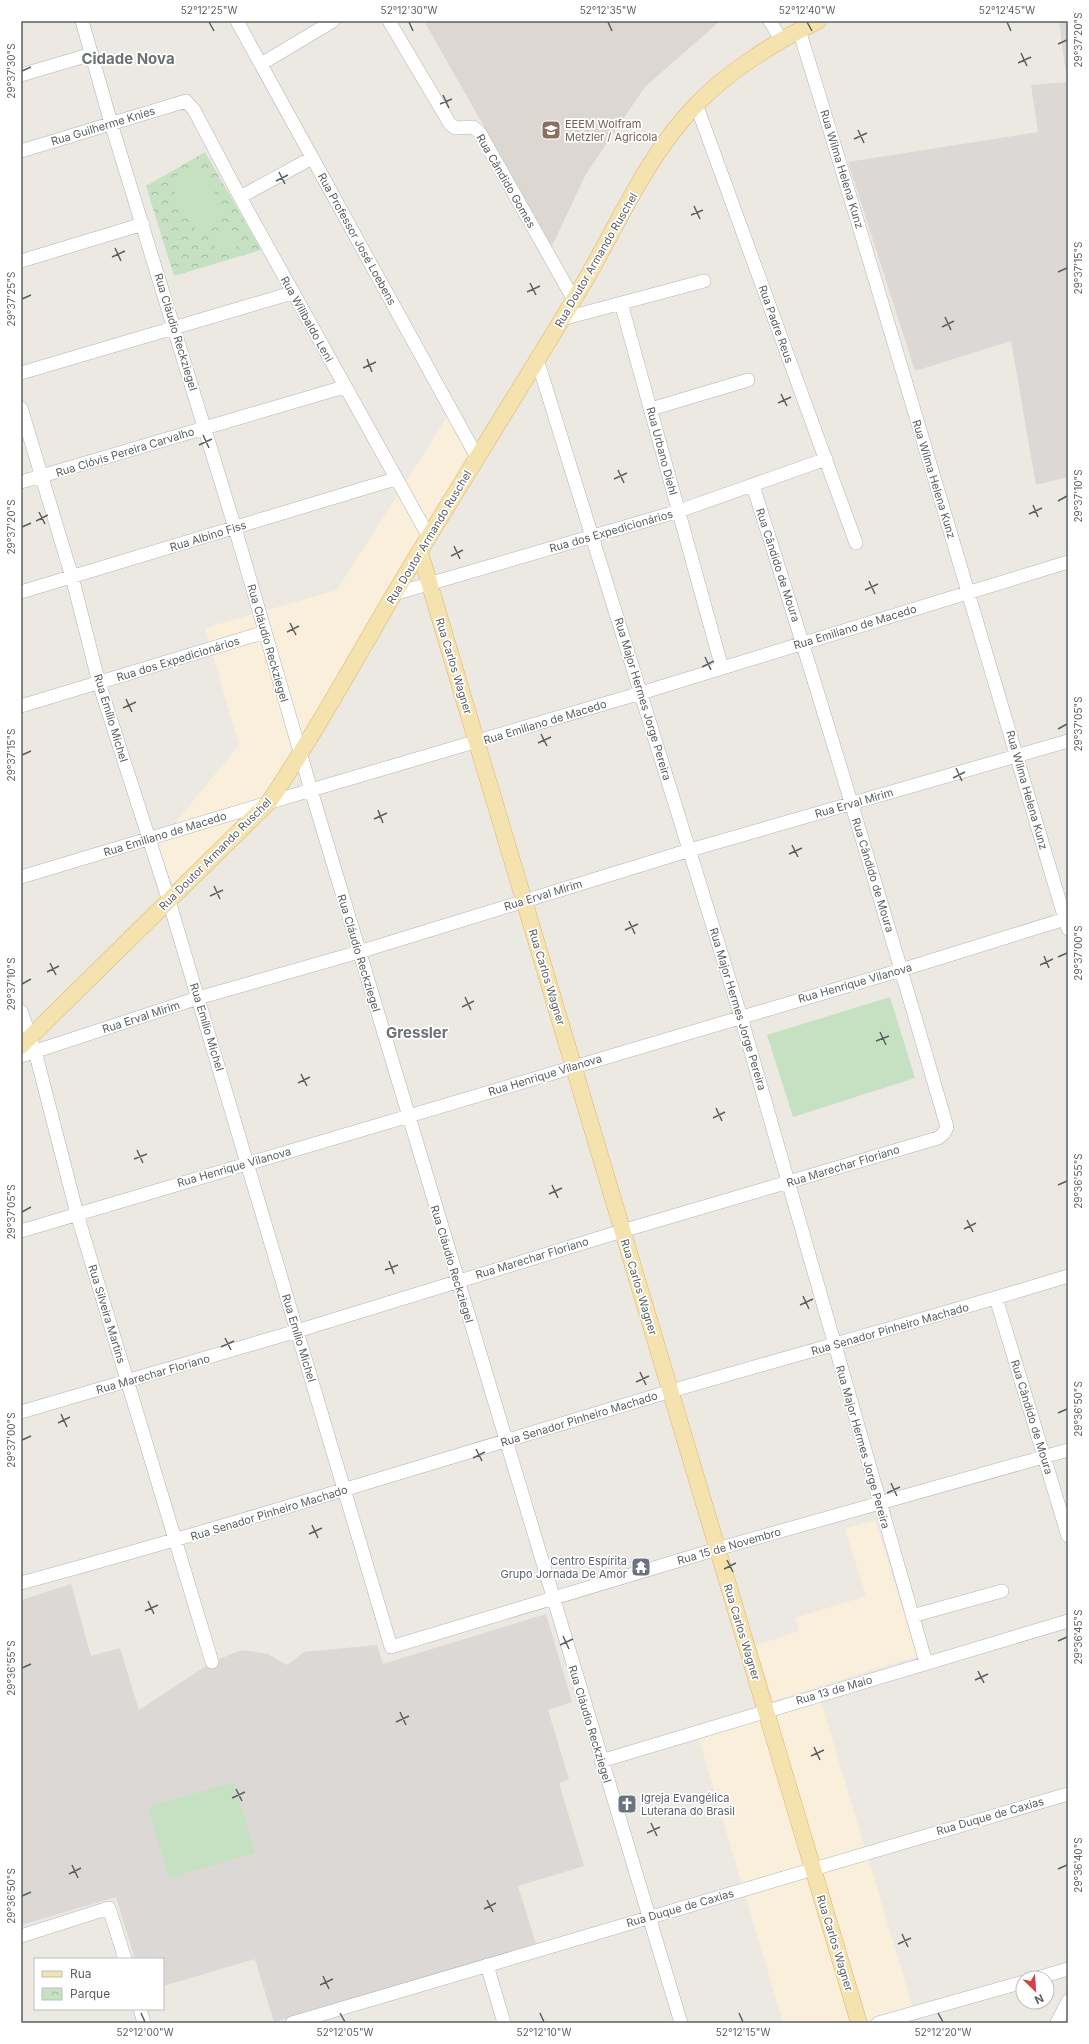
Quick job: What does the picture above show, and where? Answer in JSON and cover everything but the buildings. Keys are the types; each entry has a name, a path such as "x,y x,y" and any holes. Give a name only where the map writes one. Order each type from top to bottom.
{"main road":[{"name":"Rua Doutor Armando Ruschel","path":"29,1045 59,1011 269,802 300,756 394,594 574,300 649,166 680,123 696,104 744,64 781,40 818,21"},
{"name":"Rua Carlos Wagner","path":"420,552 859,2023"}],"street":[{"name":"Rua Cláudio Reckziegel","path":"83,21 111,123 235,528 310,790 681,2023"},
{"name":"Rua Professor José Loebens","path":"237,21 477,457"},
{"path":"261,64 333,21"},
{"name":"Rua Cândido Gomes","path":"389,21 450,124 456,128 473,127 480,133 574,300"},
{"path":"770,21 781,40"},
{"name":"Rua Wilma Helena Kunz","path":"799,30 872,264 916,421 970,592 1016,756 1067,922"},
{"path":"21,75 92,54"},
{"name":"Rua Guilherme Knies","path":"21,151 186,101"},
{"name":"Rua Wilibaldo Leni","path":"186,101 194,110 292,293 395,480 429,537"},
{"name":"Rua Padre Reus","path":"696,104 856,544"},
{"path":"240,198 312,158"},
{"path":"21,261 143,224"},
{"path":"562,319 704,281"},
{"path":"21,373 292,293"},
{"name":"Rua Urbano Diehl","path":"621,303 722,668"},
{"name":"Rua Major Hermes Jorge Pereira","path":"537,359 741,1017 879,1504 926,1663"},
{"path":"651,409 748,380"},
{"name":"Rua Clóvis Pereira Carvalho","path":"21,482 344,386"},
{"name":"Rua Emílio Michel","path":"21,408 72,577 99,683 169,901 392,1647"},
{"name":"Rua dos Expedicionários","path":"394,594 430,585 679,511 826,459"},
{"name":"Rua Albino Fiss","path":"21,592 395,480"},
{"name":"Rua Cândido de Moura","path":"753,486 803,643 947,1127"},
{"name":"Rua Emiliano de Macedo","path":"21,877 269,802 641,693 1068,562"},
{"name":"Rua dos Expedicionários","path":"21,706 265,632"},
{"name":"Rua Erval Mirim","path":"21,1056 29,1045 359,952 690,850 1068,741"},
{"name":"Rua Henrique Vilanova","path":"21,1231 573,1066 1067,922"},
{"name":"Rua Silveira Martins","path":"21,1011 29,1045 77,1214 212,1662"},
{"name":"Rua Marechar Floriano","path":"21,1412 127,1382 622,1231 938,1138 944,1133 947,1127"},
{"name":"Rua Senador Pinheiro Machado","path":"21,1583 175,1541 670,1392 1068,1276"},
{"name":"Rua Cândido de Moura","path":"996,1298 1068,1536"},
{"name":"Rua 15 de Novembro","path":"392,1647 553,1600 717,1549 1068,1450"},
{"path":"912,1616 1002,1591"},
{"name":"Rua 13 de Maio","path":"601,1761 765,1710 1068,1620"},
{"name":"Rua Duque de Caxias","path":"292,2023 323,2019 487,1965 812,1868 1068,1794"},
{"path":"21,1936 109,1908 125,1958"},
{"path":"487,1965 504,2023"},
{"path":"1055,1973 1068,1969"},
{"path":"878,2023 1015,1984"},
{"path":"1058,2023 1068,2001"},
{"path":"140,2010 144,2023"}],"shaded area":[{"name":"EEEM Wolfram Metzler / Agricola","path":"424,21 720,21 645,87 586,174 552,246"},
{"path":"1059,21 1068,21 1068,477 1036,485 1011,341 915,371 848,162 1038,132 1031,85 1067,82"},
{"path":"449,414 472,456 268,792 173,887 158,844 239,745 205,628 337,590"},
{"path":"875,1520 917,1656 773,1701 756,1645 799,1631 795,1618 866,1596 845,1529"},
{"path":"71,1584 91,1656 120,1648 139,1710 212,1662 242,1650 268,1654 287,1665 304,1652 377,1645 383,1664 546,1614 572,1702 548,1710 569,1779 559,1783 584,1866 518,1886 536,1944 274,2022 255,1959 164,1986 164,1958 135,1958 116,1897 21,1925 21,1600"},
{"path":"821,1702 913,2008 861,2023 783,2023 699,1739"}],"green space":[{"path":"205,152 261,250 174,276 146,186"},
{"path":"198,163 228,216 198,233 168,181"},
{"path":"232,230 240,245 220,256 212,241"},
{"path":"890,997 915,1078 793,1117 767,1035"},
{"path":"234,1782 255,1853 169,1878 148,1807"}],"place":[{"name":"EEEM Wolfram Metzler / Agricola","path":"551,130"},
{"name":"Centro Espírita Grupo Jornada De Amor","path":"641,1567"},
{"name":"Igreja Evangélica Luterana do Brasil","path":"627,1804"}],"district":[{"name":"Cidade Nova","path":"128,59"},
{"name":"Gressler","path":"417,1033"}]}
